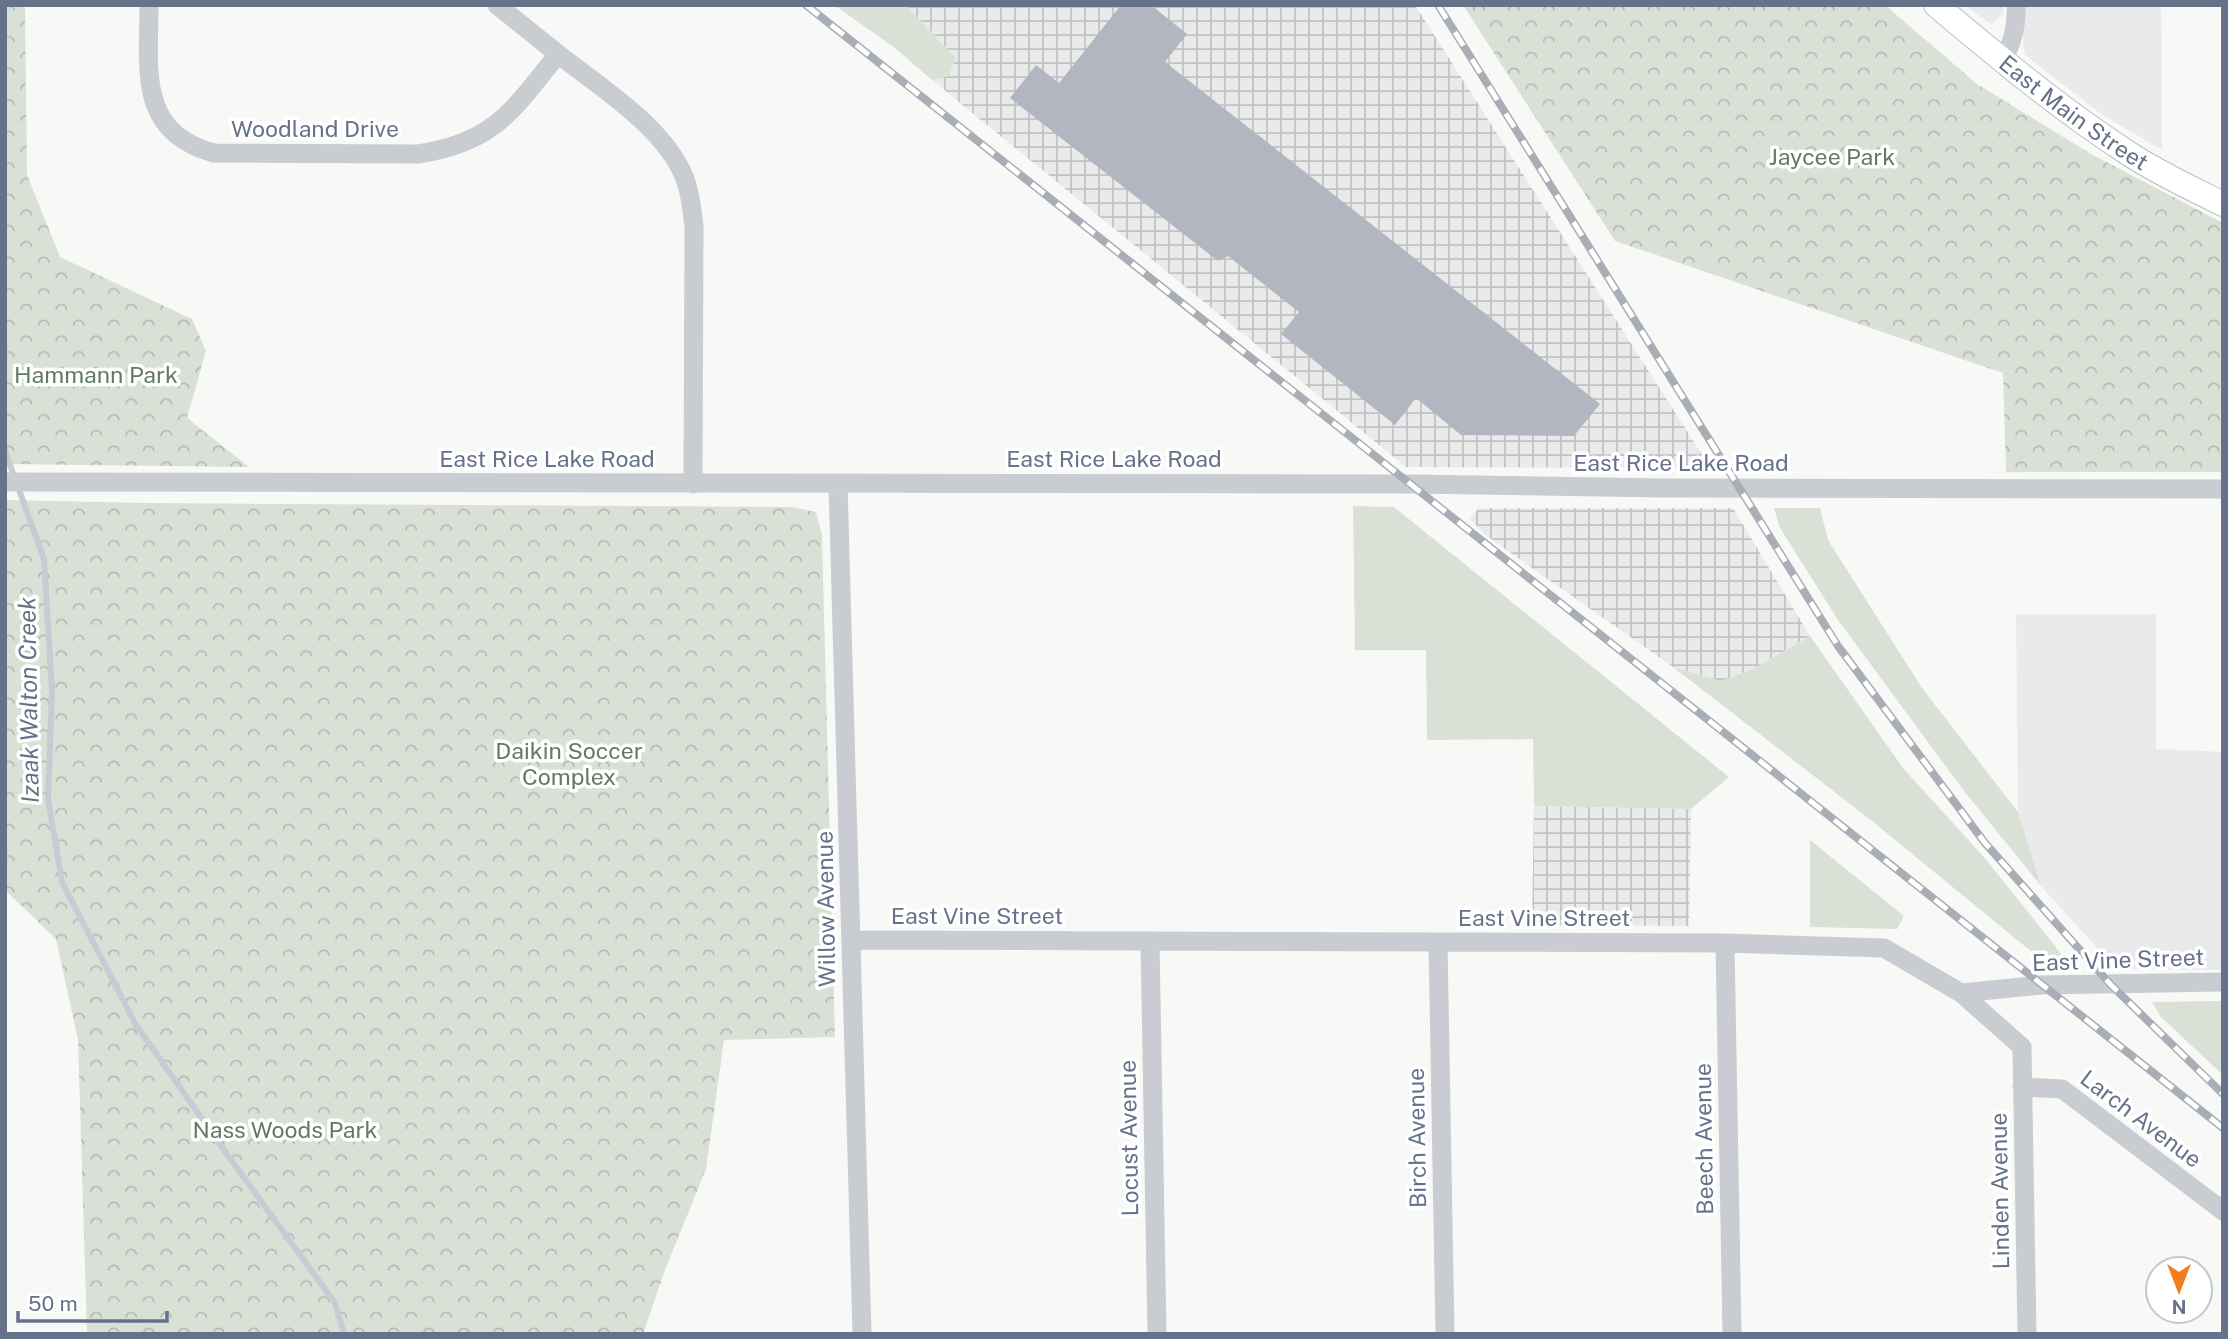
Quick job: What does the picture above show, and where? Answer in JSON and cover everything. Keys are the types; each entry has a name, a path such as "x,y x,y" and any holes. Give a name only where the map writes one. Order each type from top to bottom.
{"main road":[{"name":"East Main Street","path":"1936,5 2044,94 2130,155 2223,204"}],"street":[{"name":"Woodland Drive","path":"149,5 149,79 156,109 165,125 180,139 196,148 214,153 418,154 446,150 468,143 489,131 510,113 558,54"},
{"path":"496,5 659,137 684,177 691,199 694,227 693,484"},
{"path":"2003,60 2012,44 2017,21 2016,5"},
{"name":"East Rice Lake Road","path":"5,482 1412,484 1663,488 2223,489"},
{"name":"Willow Avenue","path":"838,484 862,1334"},
{"name":"East Vine Street","path":"852,940 1725,943 1884,948 1961,993 2041,985 2223,982"},
{"name":"Locust Avenue","path":"1150,942 1157,1334"},
{"name":"Birch Avenue","path":"1438,942 1445,1334"},
{"name":"Beech Avenue","path":"1725,943 1732,1334"},
{"name":"Linden Avenue","path":"1961,993 2022,1047 2027,1334"},
{"name":"Larch Avenue","path":"2022,1087 2062,1089 2223,1211"}],"shaded area":[{"path":"905,5 1415,5 1706,461 1697,468 1406,467 932,80 949,76 956,58"},
{"path":"1964,5 2004,5 2004,8 2003,14 1991,24"},
{"path":"2024,5 2161,5 2162,150 2101,114 2025,55"},
{"path":"1479,508 1733,508 1810,636 1751,670 1721,681 1673,667 1484,534 1470,518"},
{"path":"2016,614 2156,614 2156,749 2223,752 2223,970 2116,969 2041,886 2018,812"},
{"path":"1534,806 1691,809 1689,926 1532,925"}],"green space":[{"name":"Hammann Park","path":"5,5 25,5 27,175 60,257 192,319 206,351 187,418 249,467 5,464"},
{"path":"834,5 905,5 956,58 949,76 932,80 895,48"},
{"name":"Jaycee Park","path":"1463,5 1885,5 1977,84 2091,154 2223,223 2223,472 2006,472 2003,373 1615,241"},
{"path":"5,500 792,507 816,512 822,535 835,1037 724,1040 706,1169 665,1270 643,1334 87,1334 78,1040 56,939 5,890"},
{"path":"1353,506 1394,507 1729,777 1691,809 1534,806 1533,739 1427,740 1426,650 1355,650"},
{"path":"1774,508 1820,508 1828,540 1922,688 2018,812 2041,886 1964,791 1838,620 1780,528"},
{"path":"1810,636 1903,768 1983,856 2062,955 2058,962 2044,962 1872,821 1673,667 1721,681 1751,670"},
{"path":"1810,840 1904,916 1897,929 1810,927"},
{"path":"2221,1001 2223,1075 2161,1017 2152,1002"}],"building":[{"path":"1121,5 1151,5 1187,34 1165,62 1600,404 1574,436 1461,435 1416,398 1395,425 1281,334 1299,312 1228,256 1218,261 1010,98 1036,65 1059,83"}],"waterway":[{"name":"Izaak Walton Creek","path":"5,451 44,559 52,690 48,799 62,882 136,1025 335,1303 344,1334"}],"railway":[{"path":"806,5 2223,1128"},
{"path":"1438,5 1838,646 1985,843 2111,985 2223,1094"}],"park label":[{"name":"Daikin Soccer Complex","path":"569,764"},
{"name":"Nass Woods Park","path":"285,1130"}]}
